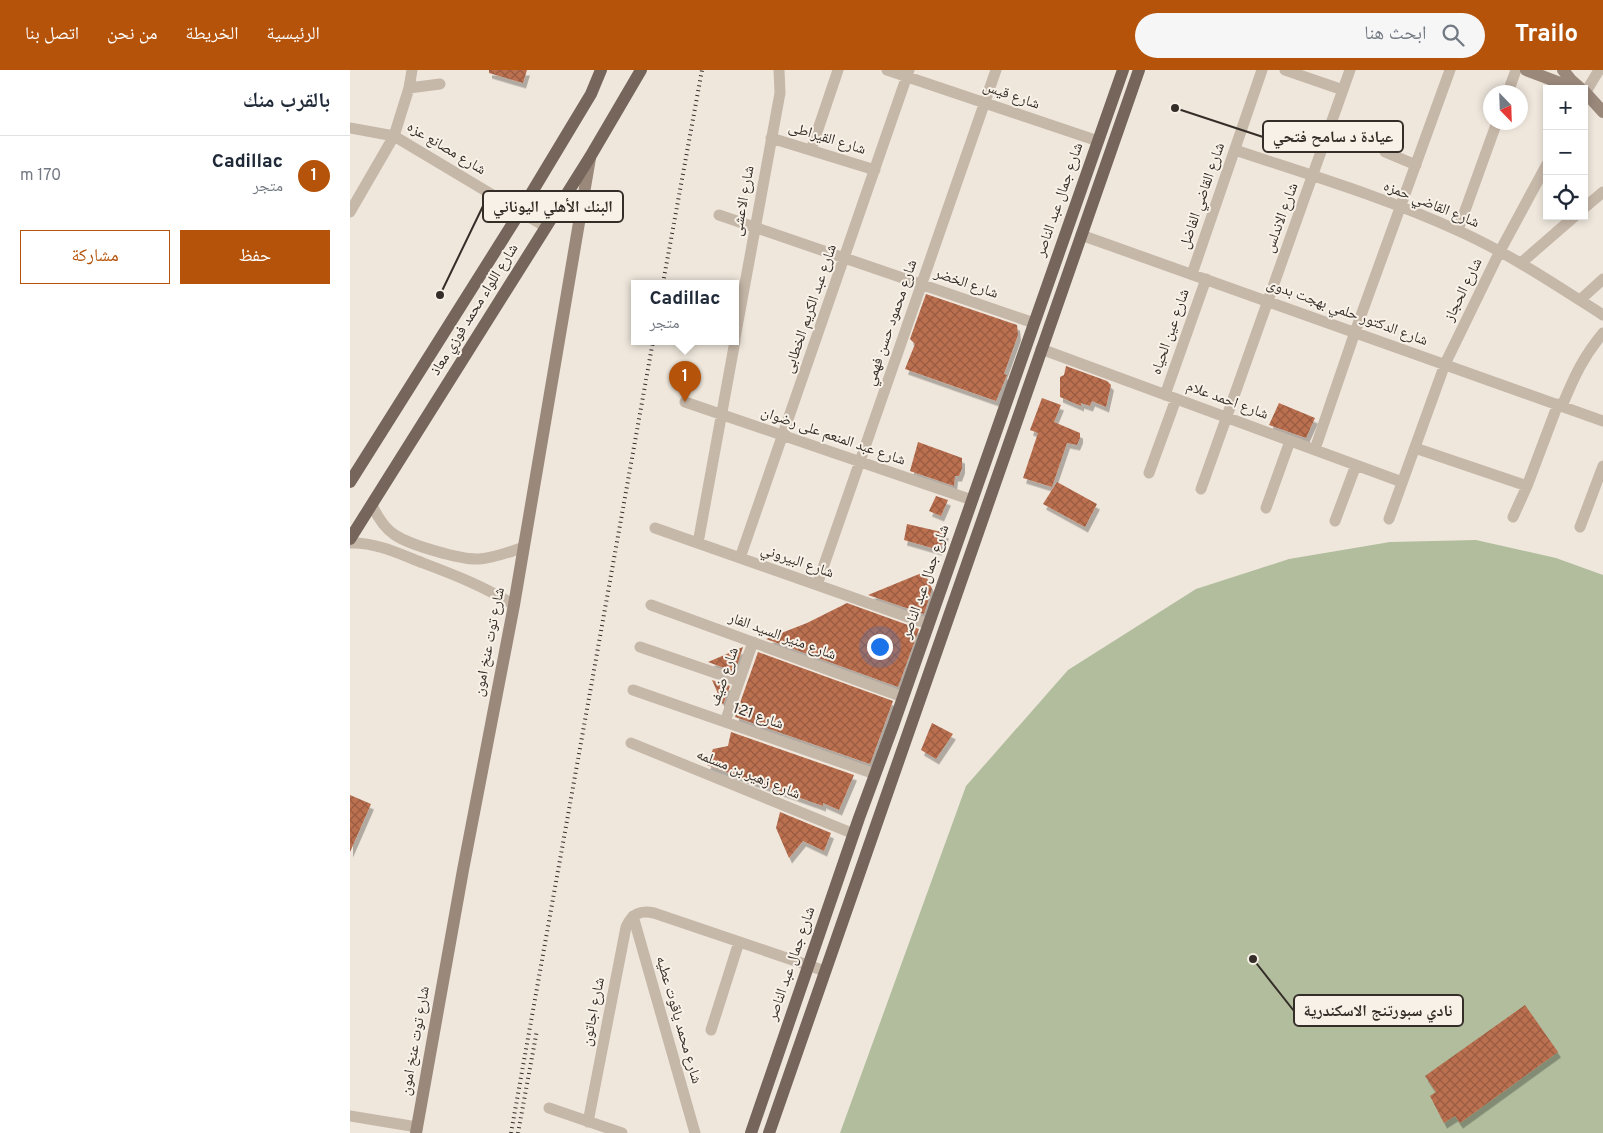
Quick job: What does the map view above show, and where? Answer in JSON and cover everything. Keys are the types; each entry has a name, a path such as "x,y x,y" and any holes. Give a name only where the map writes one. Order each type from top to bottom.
{"main road":[{"name":"شارع اللواء محمد فوزي معاذ","path":"350,482 520,212 591,94 601,70"},
{"name":"شارع اللواء محمد فوزي معاذ","path":"350,539 590,157 641,70"},
{"name":"شارع جمال عبد الناصر","path":"751,1133 874,774 893,726 1123,70"},
{"name":"شارع جمال عبد الناصر","path":"769,1133 1139,70"},
{"path":"893,726 908,732"}],"street":[{"path":"350,212 394,136 409,88 412,70"},
{"name":"شارع الاعشى","path":"739,317 780,93 779,70"},
{"path":"811,150 838,70"},
{"name":"شارع قيس","path":"887,70 908,73 985,103 1098,141"},
{"name":"شارع محمود حسن فهمي","path":"817,585 996,70"},
{"name":"شارع القاضي الفاضل","path":"1192,274 1262,70"},
{"path":"1285,70 1343,90"},
{"name":"شارع الاندلس","path":"1201,489 1350,70"},
{"path":"1314,450 1450,70"},
{"path":"1511,85 1516,70"},
{"path":"1526,70 1567,85"},
{"path":"1563,70 1576,85"},
{"path":"1588,85 1600,70"},
{"name":"شارع عبد الكريم الخطابى","path":"740,558 908,73"},
{"path":"409,88 440,84"},
{"path":"1588,96 1603,112"},
{"name":"شارع مصانع عزه","path":"350,128 394,136 546,227"},
{"path":"1458,230 1494,130"},
{"name":"شارع القيراطى","path":"771,138 875,170"},
{"name":"شارع القاضي حمزه","path":"1235,150 1401,207 1458,230 1521,263 1603,314"},
{"path":"1385,152 1416,165"},
{"name":"شارع توت عنخ امون","path":"417,1130 463,870 514,605 590,157"},
{"name":"شارع الحجاز","path":"1389,519 1445,364 1500,251 1543,171"},
{"path":"1588,205 1603,192"},
{"name":"شارع الخضر","path":"719,214 1034,323"},
{"path":"1521,263 1570,220"},
{"name":"شارع الدكتور حلمي بهجت بدوى","path":"1081,235 1603,421"},
{"name":"شارع عين الحياه","path":"1149,473 1206,279"},
{"path":"1580,300 1603,279"},
{"path":"1513,517 1560,405 1587,352 1603,333"},
{"name":"شارع الاعشى","path":"698,543 734,345"},
{"name":"شارع احمد علام","path":"1041,349 1402,482"},
{"name":"شارع عبد المنعم على رضوان","path":"685,402 972,500"},
{"path":"1266,508 1290,441"},
{"path":"1414,448 1527,486"},
{"path":"1335,521 1356,465"},
{"path":"1580,526 1598,495 1603,466"},
{"path":"372,505 385,526 405,541 465,559 496,556 524,546"},
{"name":"شارع البيروني","path":"655,528 928,624"},
{"path":"350,543 370,544 398,553 478,585 514,605"},
{"name":"شارع منير السيد الفار","path":"651,605 903,697"},
{"name":"شارع ضيف","path":"725,722 753,642"},
{"path":"640,647 739,681"},
{"name":"شارع 121","path":"633,690 874,774"},
{"name":"شارع زهير بن مسلمه","path":"631,743 854,834"},
{"path":"636,914 654,913 825,971"},
{"name":"شارع اجاتون","path":"588,1122 626,927 636,914"},
{"name":"شارع محمد ياقوت عطيه","path":"636,914 695,1133"},
{"path":"712,1030 739,942"},
{"path":"549,1108 622,1133"},
{"path":"350,1116 417,1130"}],"green space":[{"path":"1476,540 1556,558 1603,575 1603,1133 840,1133 966,786 1068,670 1196,589 1289,559 1390,542"}],"building":[{"path":"489,70 527,70 523,83 489,73"},
{"path":"926,294 1017,325 1018,335 1004,374 1007,375 996,401 905,369 915,344 910,339"},
{"path":"1066,366 1107,381 1111,385 1106,407 1092,401 1090,406 1081,403 1081,406 1060,397 1060,377 1064,375"},
{"path":"1042,398 1061,405 1054,422 1080,433 1077,445 1067,443 1052,487 1023,478 1038,433 1030,430"},
{"path":"1279,403 1315,418 1306,438 1269,425"},
{"path":"918,442 962,458 962,468 959,476 955,476 954,486 910,471"},
{"path":"1057,482 1097,504 1085,527 1043,504"},
{"path":"936,496 948,500 941,516 929,511"},
{"path":"907,524 946,533 939,550 904,540"},
{"path":"924,572 932,589 924,614 868,595"},
{"path":"847,603 919,629 898,687 766,639 807,623"},
{"path":"743,647 735,672 708,662"},
{"path":"758,652 893,701 870,764 735,717"},
{"path":"712,680 730,686 723,705"},
{"path":"932,723 953,734 936,759 921,750"},
{"path":"731,732 854,775 839,810 707,765 713,749 728,746"},
{"path":"350,795 371,804 350,852"},
{"path":"780,812 831,833 824,851 803,841 789,858 776,828"},
{"path":"1525,1005 1558,1052 1460,1123 1455,1116 1444,1123 1430,1096 1436,1092 1425,1076"}],"railway":[{"path":"664,280 702,70"},
{"path":"511,1133 652,345"},
{"path":"518,1133 537,1030"}],"place":[{"name":"عيادة د سامح فتحي","path":"1175,108"},
{"name":"البنك الأهلي اليوناني","path":"440,295"},
{"name":"Cadillac","path":"685,402"},
{"name":"نادي سبورتنج الاسكندرية","path":"1253,959"}]}
